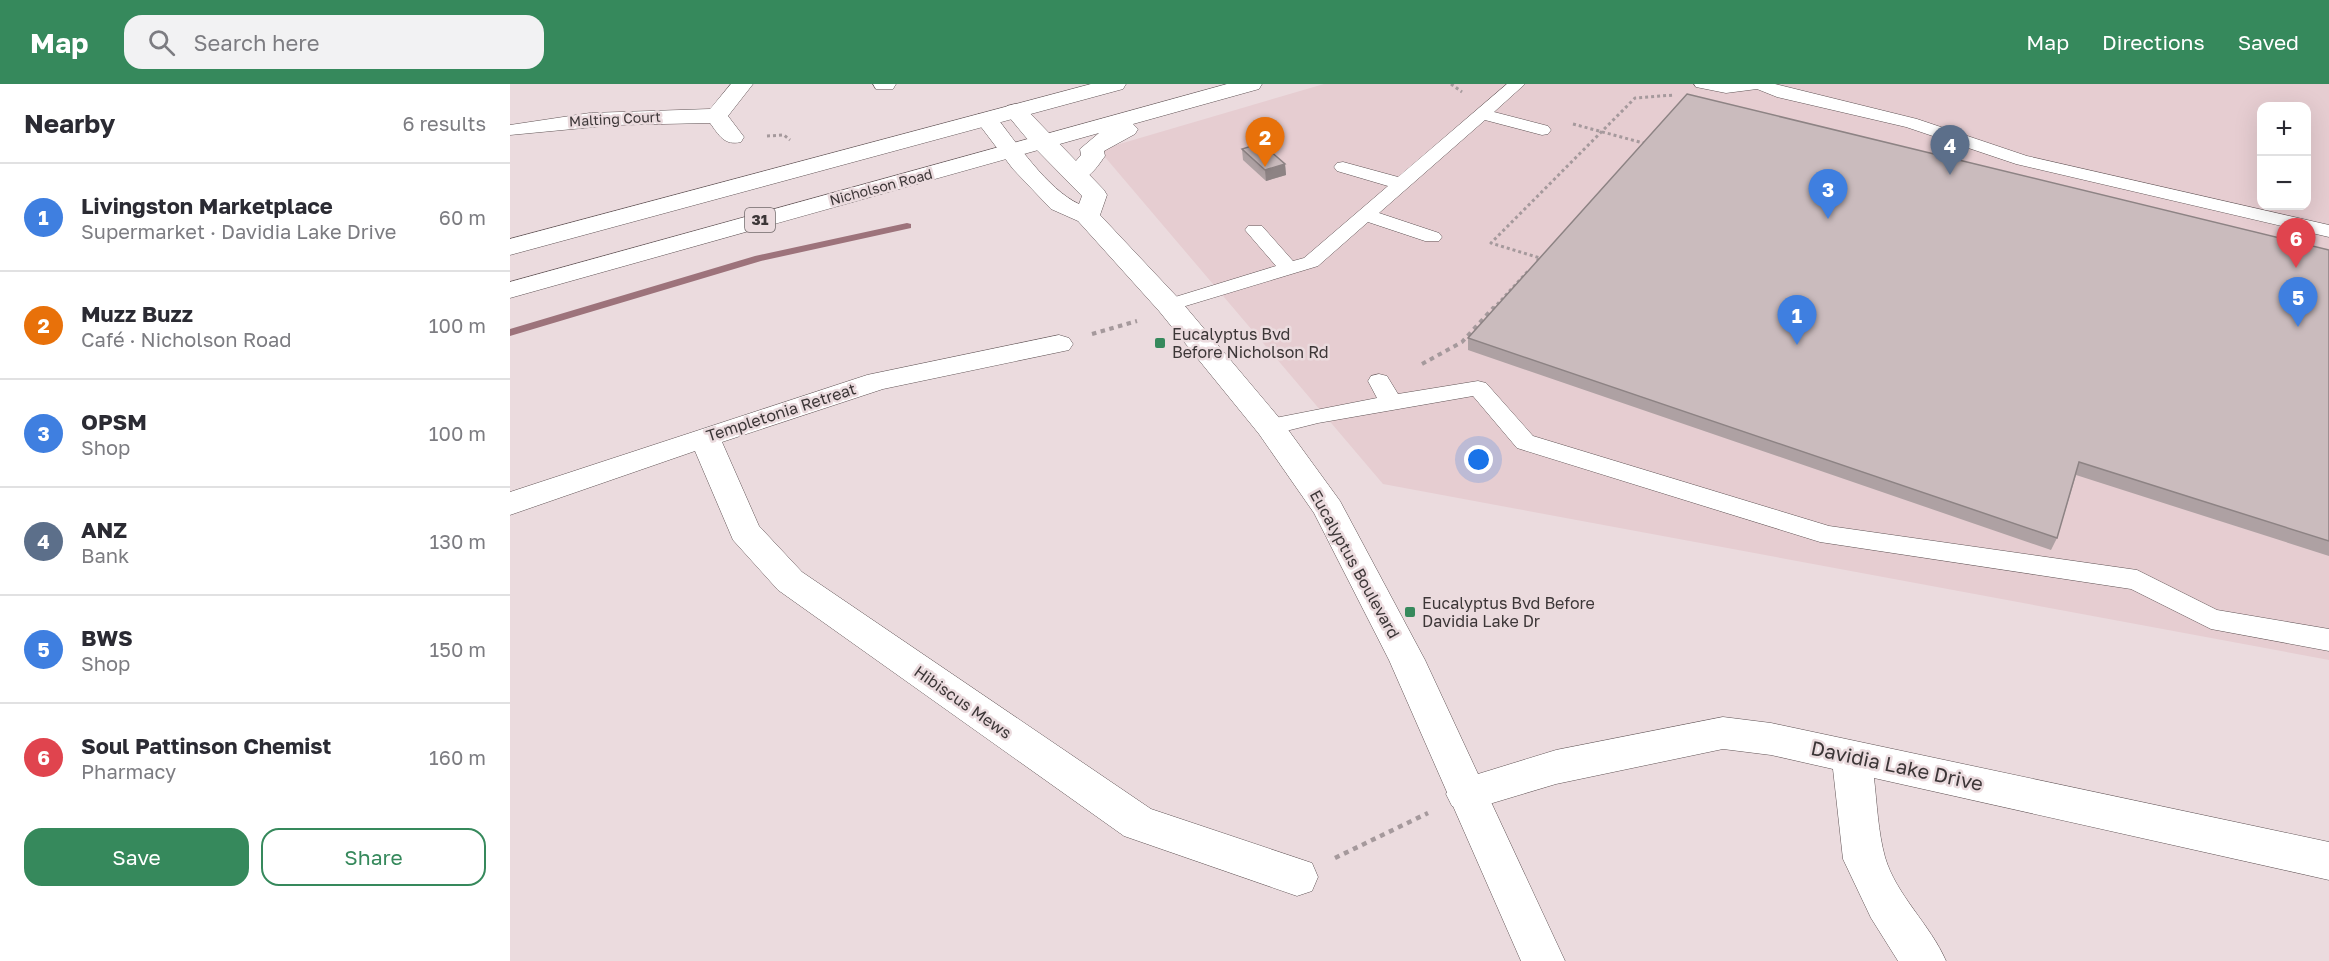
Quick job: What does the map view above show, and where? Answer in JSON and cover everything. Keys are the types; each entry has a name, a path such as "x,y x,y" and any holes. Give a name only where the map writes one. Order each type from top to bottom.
{"street":[{"path":"733,137 716,116 742,84"},
{"name":"31","path":"510,247 1115,84"},
{"name":"Nicholson Road","path":"510,290 1251,84"},
{"path":"1076,175 1093,156 1092,149 1105,139 1137,124 1171,113 1186,102"},
{"path":"1015,111 1042,142 1095,195 1087,216"},
{"name":"Malting Court","path":"516,130 599,118 716,116"},
{"name":"Eucalyptus Boulevard","path":"986,119 1011,151 1060,204 1087,216 1158,311 1270,427 1328,509 1364,574 1543,961"},
{"name":"Templetonia Retreat","path":"510,504 704,437 877,381 1059,344"},
{"name":"Hibiscus Mews","path":"704,437 746,532 790,581 1137,824 1297,877"},
{"name":"Davidia Lake Drive","path":"1466,794 1556,767 1723,733 1771,739 2329,861"},
{"path":"1851,756 1864,859 1886,904 1924,961"}],"lane":[{"path":"1158,311 1311,262 1517,84"},
{"path":"1702,84 1726,88 1758,84 1783,93 1911,123 2022,160 2329,231"},
{"path":"1481,114 1542,130"},
{"path":"1343,167 1401,184"},
{"path":"1365,215 1432,237"},
{"path":"1255,230 1289,269"},
{"path":"1379,381 1391,403"},
{"path":"1270,427 1318,415 1478,388 1525,442 1829,535 2137,580 2211,619 2329,640"}],"path":[{"path":"1379,381 1401,375 1462,342 1540,258 1491,243 1635,98 1674,95"},
{"path":"733,137 784,135 791,141"},
{"path":"1059,344 1158,311"},
{"path":"1297,877 1466,794"}],"shaded area":[{"path":"1324,84 2329,84 2329,660 1383,484 1099,150"}],"building":[{"path":"1687,94 2329,250 2329,541 2079,462 2057,538 1468,338"},
{"path":"1261,143 1285,164 1265,170 1242,149"}],"waterway":[{"path":"510,333 759,258 907,226"}],"place":[{"name":"Muzz Buzz","path":"1265,167"},
{"name":"ANZ","path":"1950,175"},
{"name":"OPSM","path":"1828,219"},
{"name":"Soul Pattinson Chemist","path":"2296,268"},
{"name":"BWS","path":"2298,327"},
{"name":"Eucalyptus Bvd Before Nicholson Rd","path":"1160,343"},
{"name":"Livingston Marketplace","path":"1797,345"},
{"name":"Eucalyptus Bvd Before Davidia Lake Dr","path":"1410,612"}]}
